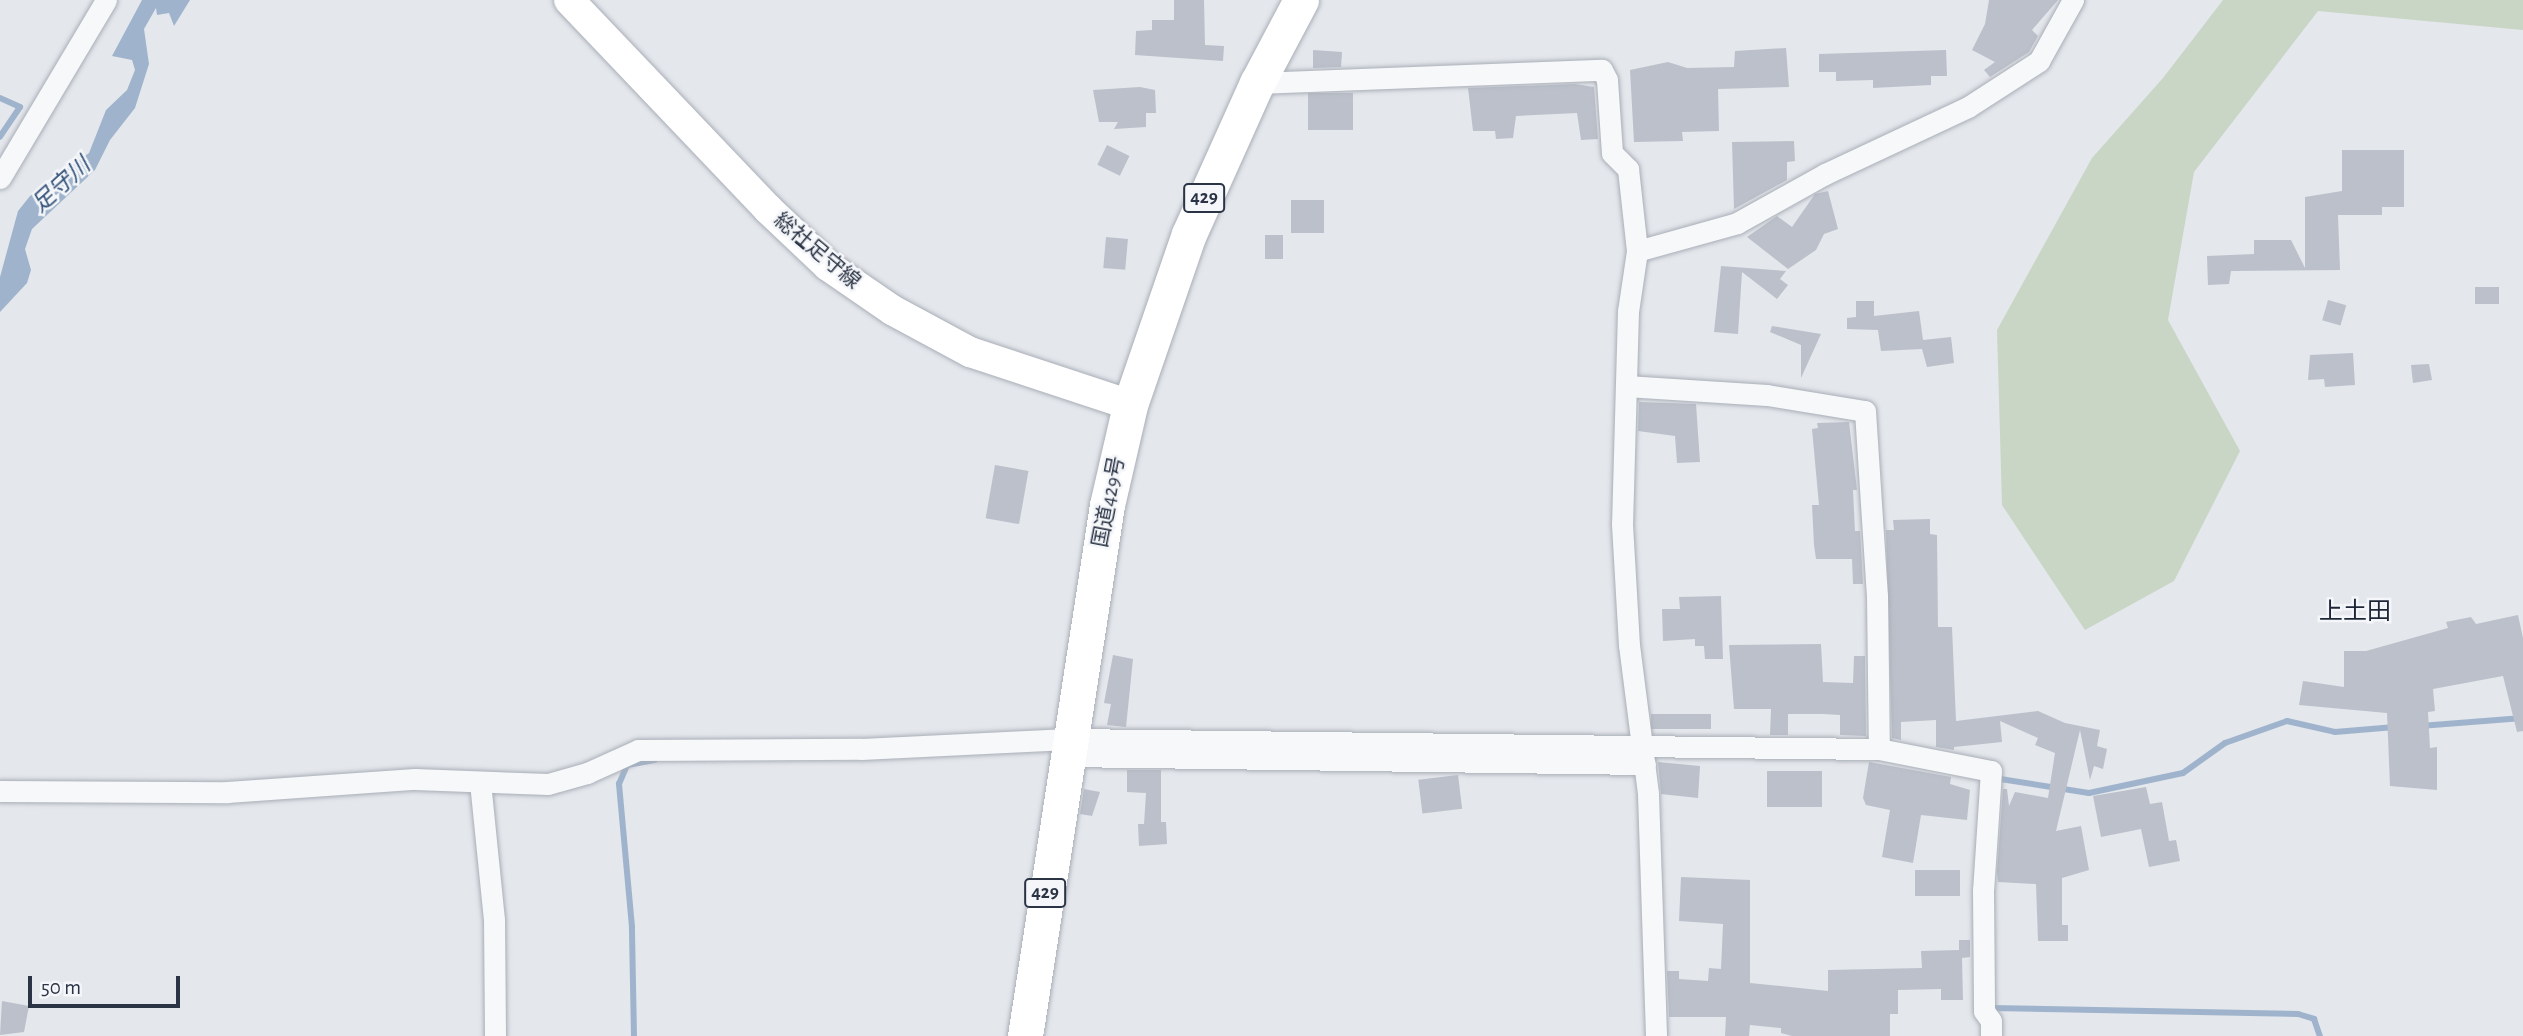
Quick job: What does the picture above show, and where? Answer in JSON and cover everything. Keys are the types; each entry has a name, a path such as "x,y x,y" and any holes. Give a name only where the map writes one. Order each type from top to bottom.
{"highway":[{"name":"国道429号","path":"1024,1036 1067,747 1107,505 1130,405 1189,234 1257,83 1301,0"}],"main road":[{"name":"総社足守線","path":"569,0 768,209 828,266 892,310 970,352 1130,405"}],"street":[{"path":"0,178 106,0"},
{"path":"1637,251 1737,222 1825,174 1968,107 2039,61 2073,0"},
{"path":"1257,83 1602,70 1607,80 1612,153 1628,169 1637,251 1628,311 1622,524 1629,645 1644,755 1656,1036"},
{"path":"1626,386 1767,395 1865,411 1877,595 1879,749"},
{"path":"0,791 227,792 350,780 557,782 638,750 1067,747 1644,755 1879,749 1990,778 1983,890 1984,1011 1991,1021 1991,1036"},
{"path":"480,782 494,919 495,1036"}],"green space":[{"path":"2223,0 2523,0 2523,30 2318,11 2194,172 2168,320 2240,451 2174,581 2085,630 2002,505 1997,330 2092,158 2163,78"}],"water":[{"name":"足守川","path":"142,0 190,0 174,26 169,13 157,15 156,8 144,29 149,64 135,108 110,140 95,170 32,229 25,249 31,270 27,283 0,312 0,277 18,211 30,196 89,153 106,110 127,90 135,70 132,60 112,56"}],"building":[{"path":"1174,0 1204,0 1205,45 1224,46 1223,61 1135,55 1136,31 1152,30 1152,20 1174,20"},
{"path":"1989,0 2058,0 2032,30 2038,36 2029,52 1990,77 1984,70 1995,62 1972,50 1985,24"},
{"path":"1786,48 1789,87 1718,89 1719,131 1682,132 1683,141 1634,142 1630,70 1668,62 1687,68 1734,67 1735,51"},
{"path":"1313,50 1342,52 1341,67 1313,68"},
{"path":"1946,50 1947,76 1931,76 1931,85 1873,88 1873,80 1836,81 1836,72 1819,72 1819,54"},
{"path":"1575,84 1594,87 1598,139 1581,140 1577,113 1516,116 1513,138 1496,139 1495,131 1473,131 1468,88"},
{"path":"1140,87 1155,90 1156,113 1146,113 1146,127 1114,129 1118,122 1099,122 1093,90"},
{"path":"1308,93 1353,93 1353,130 1308,130"},
{"path":"1794,141 1795,161 1787,162 1787,180 1734,209 1732,142"},
{"path":"1107,145 1129,156 1120,176 1097,165"},
{"path":"2342,150 2404,150 2404,207 2382,207 2382,215 2338,215 2340,270 2231,271 2229,284 2208,285 2207,256 2254,254 2254,240 2291,240 2305,268 2305,197 2342,191"},
{"path":"1828,191 1838,229 1824,234 1816,250 1788,269 1747,237 1777,216 1792,227 1815,194"},
{"path":"1291,200 1324,200 1324,233 1291,233"},
{"path":"1265,235 1283,235 1283,259 1265,259"},
{"path":"1106,237 1128,239 1125,270 1103,268"},
{"path":"1721,266 1786,271 1780,279 1788,285 1777,299 1742,272 1738,334 1714,332"},
{"path":"2475,287 2499,287 2499,304 2475,304"},
{"path":"2328,300 2346,305 2340,325 2322,320"},
{"path":"1856,301 1874,301 1874,316 1919,311 1923,340 1951,337 1954,363 1927,367 1922,349 1881,351 1878,330 1847,329 1847,318 1856,317"},
{"path":"1772,326 1821,334 1801,378 1801,345 1770,332"},
{"path":"2353,353 2355,385 2325,387 2324,379 2308,380 2310,355"},
{"path":"2429,364 2432,380 2413,383 2411,365"},
{"path":"1639,402 1696,404 1700,462 1677,463 1675,436 1638,431"},
{"path":"1849,422 1857,490 1853,490 1855,531 1860,531 1863,584 1853,584 1852,559 1816,559 1814,545 1812,505 1819,505 1812,429 1818,428 1817,423"},
{"path":"995,465 1028,471 1019,524 986,518"},
{"path":"1930,519 1930,534 1937,535 1938,627 1952,627 1956,721 2038,711 2065,723 2100,730 2097,746 2107,749 2103,769 2094,766 2090,780 2080,730 2056,831 2081,826 2089,870 2062,878 2062,925 2068,925 2068,941 2038,941 2036,884 1998,882 1997,872 2003,789 2007,789 2009,806 2015,792 2048,798 2055,753 2035,745 2038,738 2000,721 2002,742 1954,747 1954,750 1936,747 1936,720 1901,722 1901,740 1892,738 1886,530 1894,530 1893,520"},
{"path":"1721,596 1723,659 1705,659 1704,646 1695,646 1695,639 1663,641 1662,609 1680,609 1679,597"},
{"path":"2518,615 2523,638 2523,731 2517,732 2503,676 2433,689 2435,711 2428,712 2430,748 2437,747 2437,790 2390,786 2387,713 2299,705 2303,681 2344,687 2344,651 2366,651 2448,628 2446,622 2471,617 2476,624"},
{"path":"1821,644 1823,682 1853,683 1854,656 1865,656 1866,736 1840,735 1840,715 1823,714 1788,714 1788,735 1770,735 1771,709 1734,709 1729,645"},
{"path":"1113,655 1133,659 1126,727 1107,725 1111,704 1104,703"},
{"path":"1651,714 1711,714 1711,729 1651,729"},
{"path":"1658,762 1700,766 1698,798 1661,794"},
{"path":"1869,762 1951,777 1950,784 1970,790 1967,820 1921,815 1913,863 1882,857 1890,810 1866,805 1863,798"},
{"path":"1127,770 1161,770 1161,822 1166,822 1167,844 1139,846 1138,824 1144,824 1146,793 1127,792"},
{"path":"1767,771 1822,771 1822,807 1767,807"},
{"path":"1458,775 1462,809 1422,814 1418,780"},
{"path":"2146,787 2150,804 2162,802 2169,841 2176,840 2180,861 2149,867 2141,829 2101,837 2093,796"},
{"path":"1084,789 1100,792 1092,816 1080,814"},
{"path":"1915,870 1960,870 1960,896 1915,896"},
{"path":"1681,877 1750,880 1750,983 1828,991 1828,970 1922,968 1921,951 1959,950 1959,940 1970,940 1970,957 1962,958 1963,1000 1941,1000 1941,989 1898,990 1898,1014 1890,1014 1890,1036 1792,1036 1781,1033 1781,1028 1750,1025 1749,1036 1725,1036 1726,1017 1669,1017 1667,971 1679,971 1679,979 1708,981 1709,968 1721,969 1723,924 1679,921"},
{"path":"2,1001 29,1006 24,1032 0,1035"}],"waterway":[{"path":"0,98 20,107 0,137"},
{"path":"2420,726 2523,718"},
{"path":"1994,778 2089,793 2183,773 2225,743 2287,721 2335,732 2395,727"},
{"path":"634,1036 632,927 619,784 627,765 655,760"},
{"path":"1991,1008 2298,1014 2314,1019 2320,1036"}],"district":[{"name":"上土田","path":"2355,613"}]}
